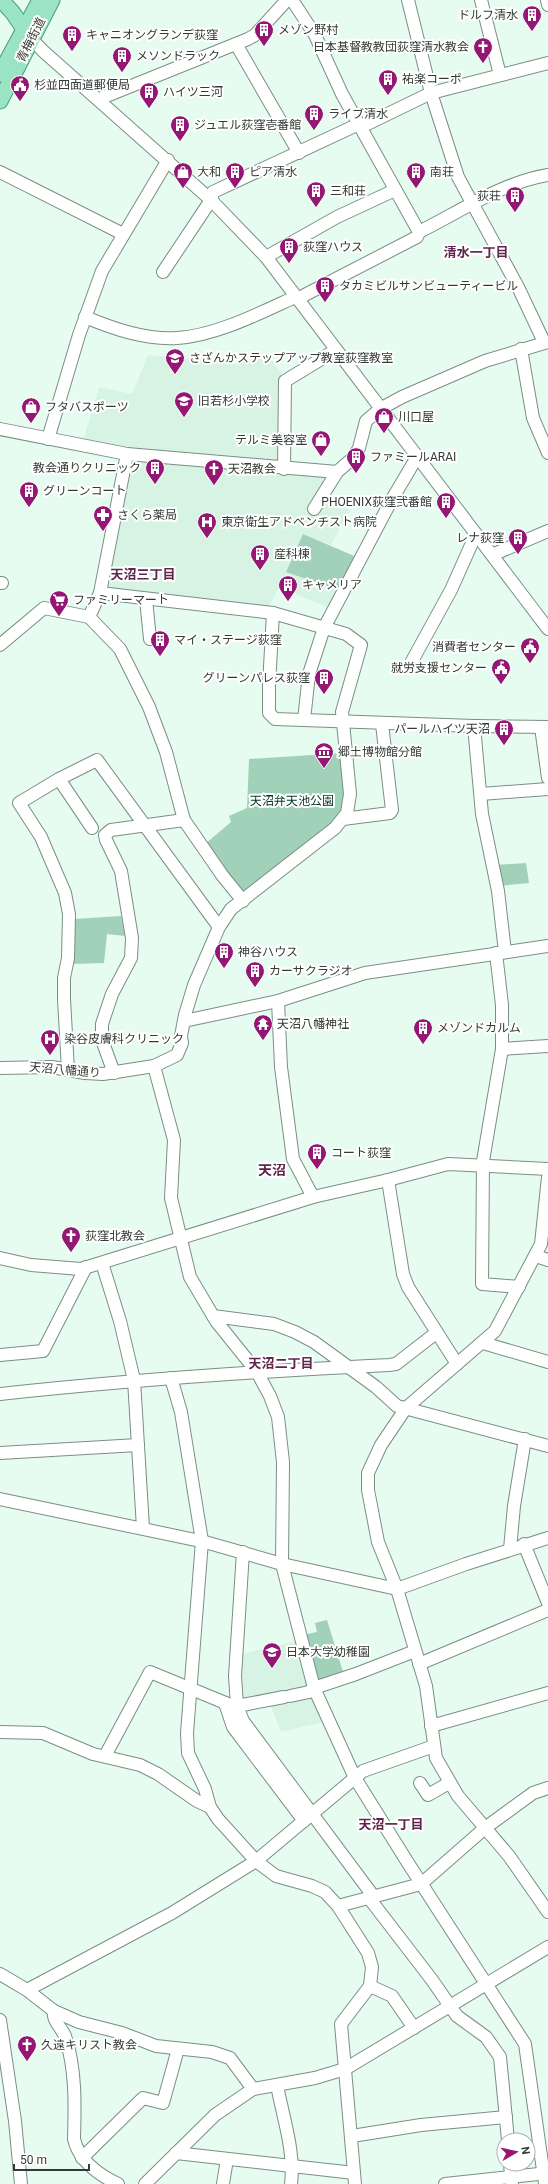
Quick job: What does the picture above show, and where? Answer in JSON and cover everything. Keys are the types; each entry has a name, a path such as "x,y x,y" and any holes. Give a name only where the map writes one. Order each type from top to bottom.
{"main road":[{"name":"青梅街道","path":"0,101 28,35 40,0"},
{"name":"青梅街道","path":"0,74 52,0"},
{"path":"4,2 13,12 28,35"}],"street":[{"path":"99,99 255,35 287,0"},
{"path":"292,0 315,35 342,94 420,232"},
{"path":"314,509 337,472 353,458 359,448 366,421 380,409 402,397 485,361 546,342 455,170 431,93 408,0"},
{"path":"481,0 500,75"},
{"path":"547,0 548,5"},
{"path":"28,35 211,200 266,257 416,457 548,629"},
{"path":"236,44 298,153"},
{"path":"162,272 211,200 213,192 431,93 548,63"},
{"path":"48,439 85,317 102,271 122,234 168,160"},
{"path":"0,172 122,234"},
{"path":"85,317 140,336 178,338 229,325 296,298 417,237 420,232 503,188 529,178 548,175"},
{"path":"266,257 337,217 395,190"},
{"path":"521,350 533,418 548,453"},
{"path":"284,468 284,381 331,353 338,352"},
{"path":"0,429 127,454 337,472"},
{"path":"82,617 100,592 127,454"},
{"path":"304,720 309,674 324,628 416,457"},
{"path":"492,555 548,531"},
{"path":"412,661 451,590 476,534"},
{"path":"100,592 146,599 273,613 346,634 361,645 342,712 350,794 347,814 335,828 231,909 219,928 194,985 184,1021 278,1001 366,973 548,946"},
{"path":"146,599 150,639"},
{"path":"0,644 44,608 82,617 120,649 149,707 166,752 184,820 222,876 243,901"},
{"path":"273,613 269,686 270,713 275,719 382,724 545,727 548,778"},
{"path":"343,819 390,813 392,810 382,724"},
{"path":"474,726 482,814 498,891 502,1005 502,1049 483,1166 482,1284 520,1287"},
{"path":"68,1070 64,978 68,958 69,914 65,893 41,837 19,803 60,779 97,760 219,928"},
{"path":"60,779 92,828"},
{"path":"481,794 548,789"},
{"path":"114,1073 102,1040 102,1024 112,994 131,958 132,938 121,871 105,835 111,830 184,820"},
{"path":"278,1001 281,1067 293,1159 313,1197"},
{"name":"天沼八幡通り","path":"0,1068 52,1067 85,1073 114,1073 154,1066 177,1055 182,1043 181,1036 184,1021"},
{"path":"502,1049 548,1046"},
{"path":"154,1066 174,1140 171,1198 179,1238 190,1277 213,1316 257,1372 270,1396 278,1417 283,1462 282,1564 314,1688 355,1778 421,1884 525,2044 545,2177 511,2181 445,2184"},
{"path":"0,1258 37,1266 81,1269 313,1197 388,1180 448,1164 548,1169"},
{"path":"548,1177 541,1244 542,1258 520,1287 495,1332 413,1404 406,1408 381,1445 368,1472 368,1490 378,1542 396,1589 426,1686 436,1758 461,1801 509,1856 548,1912"},
{"path":"388,1180 403,1274 408,1287 457,1364"},
{"path":"102,1262 120,1321 134,1380 143,1528"},
{"path":"0,1355 43,1351 86,1267"},
{"path":"213,1316 274,1324 314,1342 349,1367 397,1406 548,1446"},
{"path":"0,1394 134,1380 396,1364 436,1333"},
{"path":"483,1343 548,1362"},
{"path":"171,1378 181,1412 202,1541 192,1689 187,1733 188,1753 205,1789 210,1808"},
{"path":"510,1549 514,1506 525,1439"},
{"path":"0,1453 138,1445"},
{"path":"0,1499 202,1541 282,1564 396,1589 524,1544 548,1538"},
{"path":"524,1544 548,1603"},
{"path":"243,1552 235,1676 231,1704 233,1728 308,1817 371,1898 457,2016 486,2037 500,2057 507,2132"},
{"path":"420,1664 548,1610"},
{"path":"105,1756 150,1672 231,1704 310,1692 314,1688 356,1674 415,1651"},
{"path":"431,1726 548,1693"},
{"path":"0,1732 43,1732 93,1754 140,1765 158,1774 196,1801 210,1808 256,1861 276,1876 312,1886 325,1892 338,1906 368,1953 372,1968 370,1986 341,2024 344,2069 352,2136 354,2179 293,2166 176,2153"},
{"path":"27,1990 166,1916 256,1861 363,1771 434,1746"},
{"path":"420,1783 428,1795 449,1782"},
{"path":"338,1906 421,1884 485,1828 533,1794 548,1788"},
{"path":"145,2184 214,2115 253,2089 315,2078 344,2069 548,1947"},
{"path":"0,1974 27,1990 54,2011 79,2022 122,2033 156,2046 212,2052 230,2058 253,2089"},
{"path":"370,1986 392,1996 414,2028"},
{"path":"54,2011 53,2016 65,2036 72,2069 74,2139 77,2149 82,2158 105,2178 118,2184"},
{"path":"0,2020 15,2121 20,2184"},
{"path":"82,2158 143,2098 163,2103 178,2048"},
{"path":"277,2085 293,2166 291,2184"},
{"path":"352,2136 421,2125 506,2117"},
{"path":"223,2184 227,2159"}],"shaded area":[{"name":"旧若杉小学校","path":"148,355 235,364 268,355 284,377 279,379 278,458 271,464 128,450 121,446 83,441 99,387 132,394"},
{"name":"東京衛生アドベンチスト病院","path":"132,459 328,476 325,496 350,510 331,545 303,534 286,571 342,591 332,609 279,587 268,609 106,590 128,463"},
{"name":"日本大学幼稚園","path":"296,1641 307,1683 305,1687 242,1699 239,1696 241,1654"},
{"path":"308,1696 313,1699 323,1722 281,1732 270,1704"}],"green space":[{"path":"303,534 359,558 342,591 286,572"},
{"name":"天沼弁天池公園","path":"343,753 347,776 341,817 244,895 205,844 231,822 229,816 247,808 249,759"},
{"path":"526,863 529,883 499,886 495,865"},
{"path":"121,916 125,936 107,934 104,963 71,964 74,919"},
{"path":"327,1620 344,1675 316,1685 303,1635 317,1632 315,1623"}],"place":[{"name":"ドルフ清水","path":"532,32"},
{"name":"メゾン野村","path":"264,47"},
{"name":"キャニオングランデ荻窪","path":"72,52"},
{"name":"日本基督教教団荻窪清水教会","path":"483,64"},
{"name":"メソンドラック","path":"122,73"},
{"name":"祐楽コーポ","path":"388,96"},
{"name":"杉並四面道郵便局","path":"20,102"},
{"name":"ハイツ三河","path":"149,109"},
{"name":"ライブ清水","path":"314,131"},
{"name":"ジュエル荻窪壱番館","path":"180,142"},
{"name":"大和","path":"183,189"},
{"name":"ピア清水","path":"235,189"},
{"name":"南荘","path":"416,189"},
{"name":"三和荘","path":"316,208"},
{"name":"荻荘","path":"515,213"},
{"name":"荻窪ハウス","path":"289,264"},
{"name":"タカミビルサンビューティービル","path":"325,303"},
{"name":"さざんかステップアップ教室荻窪教室","path":"175,375"},
{"name":"旧若杉小学校","path":"184,418"},
{"name":"フタバスポーツ","path":"31,424"},
{"name":"川口屋","path":"384,434"},
{"name":"テルミ美容室","path":"321,457"},
{"name":"ファミールARAI","path":"356,474"},
{"name":"教会通りクリニック","path":"155,485"},
{"name":"天沼教会","path":"214,486"},
{"name":"グリーンコート","path":"29,508"},
{"name":"PHOENIX荻窪弐番館","path":"446,519"},
{"name":"さくら薬局","path":"103,532"},
{"name":"東京衛生アドベンチスト病院","path":"207,539"},
{"name":"レナ荻窪","path":"518,555"},
{"name":"産科棟","path":"260,571"},
{"name":"キャメリア","path":"288,602"},
{"name":"ファミリーマート","path":"59,617"},
{"name":"マイ・ステージ荻窪","path":"160,657"},
{"name":"消費者センター","path":"530,664"},
{"name":"就労支援センター","path":"501,685"},
{"name":"グリーンパレス荻窪","path":"324,695"},
{"name":"パールハイツ天沼","path":"504,746"},
{"name":"郷土博物館分館","path":"324,769"},
{"name":"神谷ハウス","path":"224,969"},
{"name":"カーサクラジオ","path":"255,988"},
{"name":"天沼八幡神社","path":"263,1041"},
{"name":"メゾンドカルム","path":"423,1045"},
{"name":"染谷皮膚科クリニック","path":"50,1056"},
{"name":"コート荻窪","path":"317,1170"},
{"name":"荻窪北教会","path":"71,1253"},
{"name":"日本大学幼稚園","path":"272,1669"},
{"name":"久遠キリスト教会","path":"27,2062"}],"district":[{"name":"清水一丁目","path":"476,252"},
{"name":"天沼三丁目","path":"143,574"},
{"name":"天沼","path":"272,1170"},
{"name":"天沼二丁目","path":"281,1363"},
{"name":"天沼一丁目","path":"391,1824"}]}
